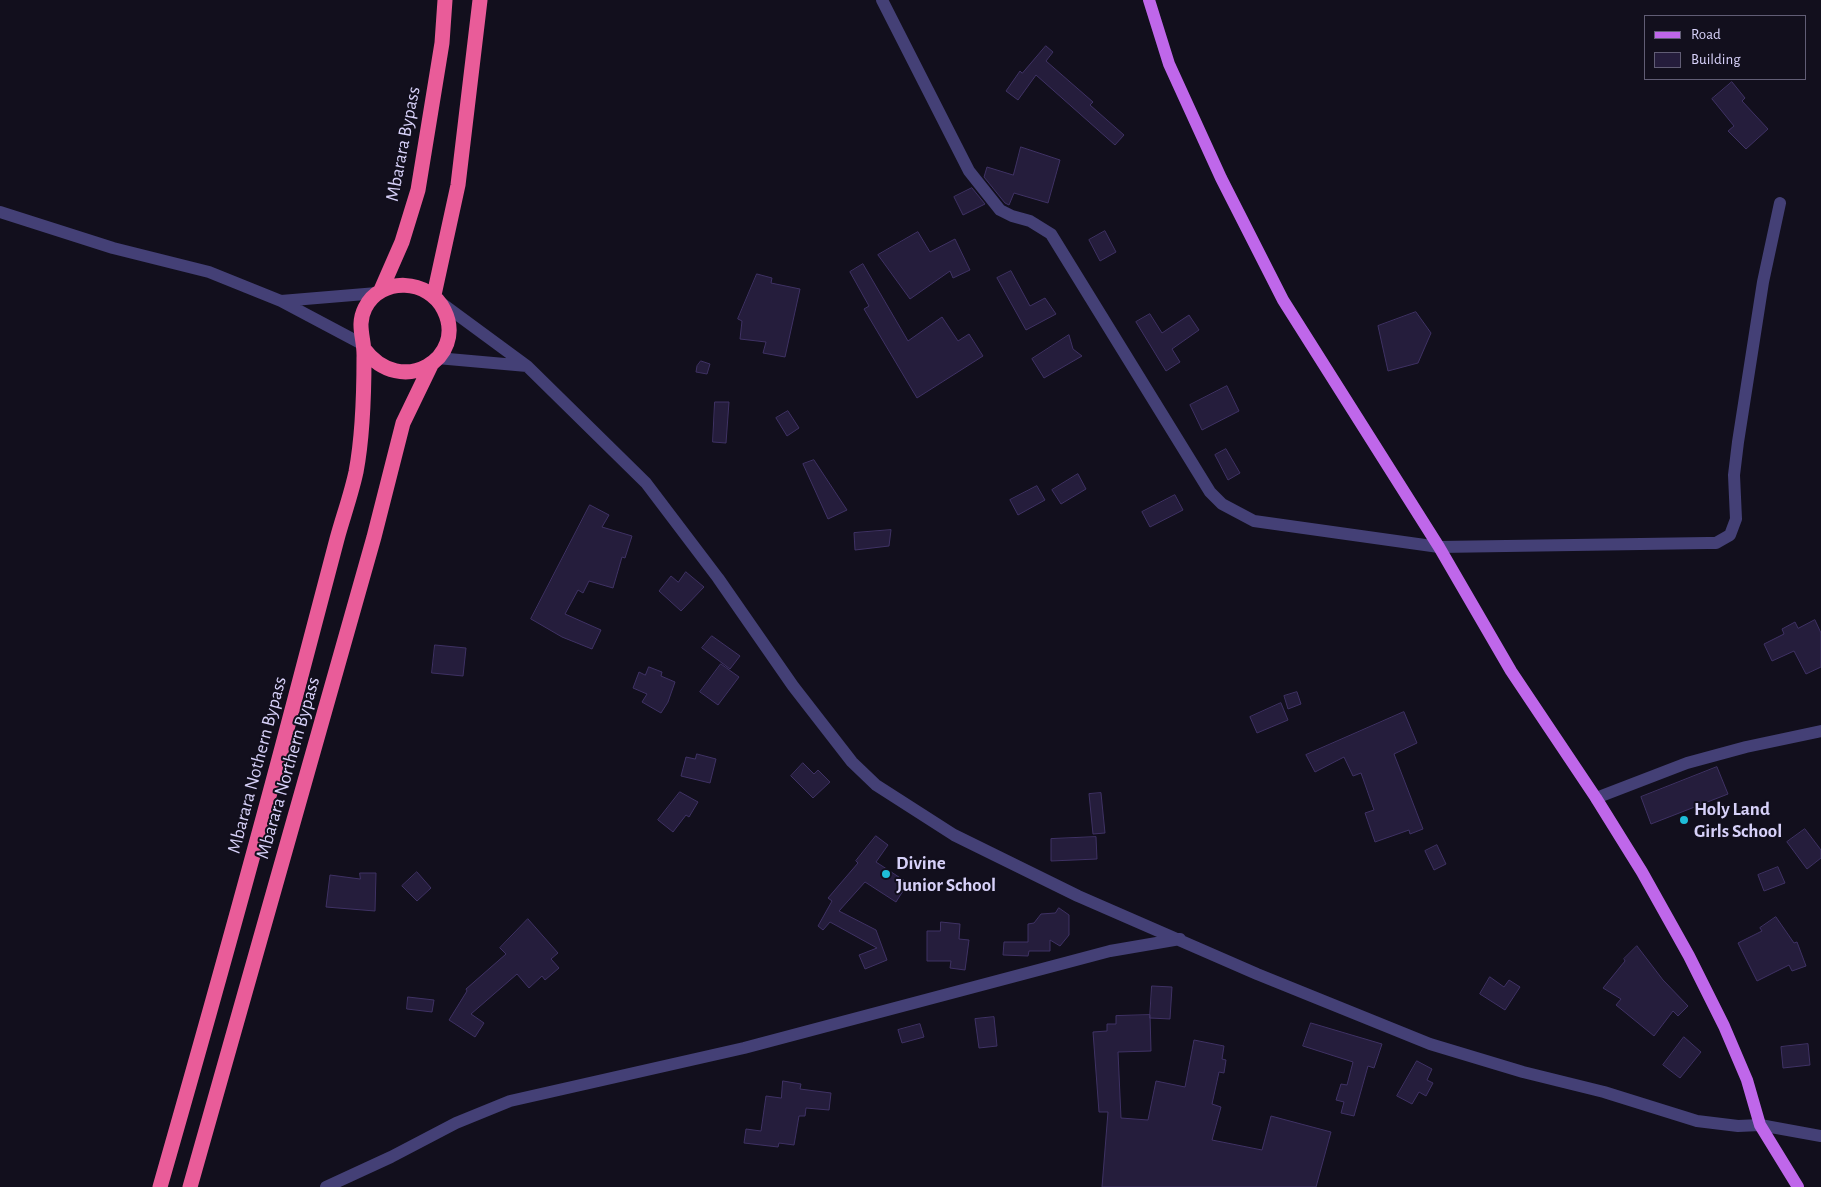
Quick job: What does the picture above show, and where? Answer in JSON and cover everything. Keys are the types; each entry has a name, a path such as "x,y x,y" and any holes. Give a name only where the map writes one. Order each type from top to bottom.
{"highway":[{"name":"Mbarara Bypass","path":"379,292 402,242 418,190 442,43 445,0"},
{"path":"437,299 458,185 480,0"},
{"path":"399,284 418,286 437,299 446,313 448,325 446,343 434,361 418,371 402,373 374,361 363,346 360,330 362,316 367,304 379,292 399,284"},
{"name":"Mbarara Nothern Bypass","path":"160,1187 245,892 356,471 364,392 363,346"},
{"name":"Mbarara Northern Bypass","path":"190,1187 374,536 403,423 434,361"}],"main road":[{"path":"1149,0 1169,64 1221,178 1283,300 1439,547 1511,671 1596,798 1642,872 1724,1026 1747,1080 1760,1125 1798,1187"}],"street":[{"path":"882,0 969,171 1000,210 1012,216 1030,221 1051,234 1210,492 1222,504 1254,521 1439,547 1716,543 1730,536 1734,530 1737,509 1734,475 1738,442 1763,282 1780,203"},
{"path":"0,212 113,248 209,272 281,300 363,346"},
{"path":"281,300 379,292"},
{"path":"437,299 527,366 646,483 718,578 805,701 852,762 876,785 954,835 1078,896 1257,974 1430,1044 1523,1072 1622,1097 1697,1121 1738,1126 1760,1125 1821,1136"},
{"path":"434,361 527,366"},
{"path":"1596,798 1687,763 1746,747 1821,731"},
{"path":"326,1187 391,1158 464,1119 510,1101 744,1048 1100,954 1180,939"}],"building":[{"path":"1046,46 1053,52 1046,61 1093,102 1090,105 1124,135 1115,145 1036,75 1018,100 1006,91 1020,71 1022,73"},
{"path":"1732,82 1745,98 1742,101 1768,129 1746,149 1728,131 1734,126 1712,99"},
{"path":"1021,147 1060,160 1048,203 1014,193 1009,205 1005,203 984,177 987,167 1013,175"},
{"path":"972,188 985,204 963,215 954,197"},
{"path":"1105,231 1116,252 1100,261 1089,240"},
{"path":"918,232 930,252 955,239 970,270 953,278 950,271 910,299 878,255"},
{"path":"863,264 908,341 942,317 958,341 969,334 983,356 917,398 864,309 869,306 850,272"},
{"path":"1011,271 1030,306 1045,298 1056,314 1026,330 997,278"},
{"path":"757,274 772,278 771,283 800,289 785,357 763,353 766,342 740,339 742,321 738,319"},
{"path":"1416,312 1431,333 1418,363 1388,371 1378,326"},
{"path":"1150,314 1162,333 1189,315 1199,330 1172,349 1180,362 1166,371 1136,322"},
{"path":"1069,335 1073,349 1082,356 1044,378 1032,359"},
{"path":"701,361 710,364 707,374 696,372 697,366"},
{"path":"1227,386 1239,411 1202,430 1190,405"},
{"path":"715,402 729,402 726,443 713,442"},
{"path":"788,411 799,428 787,436 776,418"},
{"path":"1226,449 1240,473 1228,480 1215,455"},
{"path":"814,460 847,510 828,519 803,464"},
{"path":"1078,474 1086,489 1061,504 1052,490"},
{"path":"1037,486 1045,500 1018,515 1010,500"},
{"path":"1175,495 1183,510 1150,527 1142,512"},
{"path":"590,505 609,515 602,527 632,536 625,558 622,557 613,588 589,581 583,593 578,590 565,614 601,630 592,649 562,637 531,619"},
{"path":"891,530 889,546 855,550 854,533"},
{"path":"686,572 704,587 681,611 659,591 671,576 678,582"},
{"path":"1815,620 1821,633 1821,667 1806,674 1794,651 1772,661 1764,644 1784,634 1782,629 1795,622 1798,628"},
{"path":"712,636 740,656 730,669 702,648"},
{"path":"435,645 466,648 463,676 432,673"},
{"path":"721,664 739,677 718,705 700,692"},
{"path":"649,667 662,672 661,676 675,682 668,702 661,713 642,702 647,694 633,688 639,672 645,675"},
{"path":"1297,692 1301,704 1288,709 1284,696"},
{"path":"1281,703 1288,720 1257,733 1250,717"},
{"path":"1404,712 1417,743 1394,754 1423,829 1410,834 1409,830 1375,842 1365,813 1374,810 1361,773 1353,776 1344,757 1315,772 1306,755"},
{"path":"697,754 716,759 710,783 681,776 686,757 695,759"},
{"path":"803,763 814,774 818,770 830,782 813,798 791,776"},
{"path":"1717,767 1728,794 1651,824 1641,797"},
{"path":"680,792 698,802 689,817 686,815 673,832 658,820"},
{"path":"1101,793 1105,833 1093,834 1089,794"},
{"path":"1805,829 1821,850 1821,858 1807,869 1787,842"},
{"path":"876,836 888,845 876,862 908,883 896,902 865,882 839,911 876,930 887,960 865,969 859,955 877,948 830,922 823,930 818,926 832,901 828,898 858,863 856,861"},
{"path":"1096,837 1097,859 1051,861 1051,839"},
{"path":"1437,845 1446,864 1434,870 1425,851"},
{"path":"1778,867 1785,883 1764,891 1758,875"},
{"path":"417,872 431,888 417,901 402,886"},
{"path":"360,873 376,873 375,911 326,907 330,875 360,879"},
{"path":"1059,908 1069,915 1069,935 1060,946 1050,940 1050,951 1029,951 1028,956 1003,955 1004,942 1028,942 1028,924 1034,923 1041,914 1055,913"},
{"path":"1776,917 1794,943 1797,942 1806,966 1792,971 1789,965 1757,981 1738,943 1762,931 1760,928"},
{"path":"528,919 558,953 551,959 559,968 545,980 542,976 529,988 517,974 471,1014 484,1023 475,1037 449,1020 467,991 466,989 506,954 500,948"},
{"path":"941,922 960,924 959,939 969,940 965,970 950,968 951,961 927,961 927,931 940,931"},
{"path":"1637,946 1663,980 1688,1006 1678,1016 1673,1011 1654,1036 1616,1005 1621,999 1603,988 1625,961 1624,959"},
{"path":"1490,977 1504,987 1509,980 1520,987 1505,1010 1480,994"},
{"path":"1152,986 1172,987 1170,1019 1150,1018"},
{"path":"408,997 434,1000 432,1012 407,1009"},
{"path":"1150,1015 1151,1051 1118,1052 1121,1118 1148,1120 1156,1081 1185,1087 1194,1040 1224,1046 1222,1059 1226,1060 1224,1073 1219,1072 1212,1104 1221,1107 1212,1140 1262,1150 1271,1116 1331,1132 1316,1187 1102,1187 1108,1112 1099,1112 1093,1032 1107,1031 1107,1024 1116,1024 1116,1016"},
{"path":"994,1017 997,1046 979,1048 975,1019"},
{"path":"1311,1023 1382,1044 1374,1068 1368,1066 1354,1116 1341,1113 1344,1102 1336,1100 1341,1084 1347,1085 1353,1062 1303,1046"},
{"path":"920,1024 924,1037 902,1043 898,1030"},
{"path":"1684,1037 1701,1052 1680,1078 1663,1065"},
{"path":"1808,1044 1810,1065 1783,1068 1781,1047"},
{"path":"1417,1061 1432,1069 1427,1080 1433,1083 1426,1096 1419,1092 1412,1104 1397,1096"},
{"path":"783,1081 801,1084 800,1089 831,1093 829,1110 806,1108 805,1116 799,1116 794,1145 779,1143 778,1147 744,1143 746,1129 761,1131 766,1096 781,1098"}],"place":[{"name":"Holy Land Girls School","path":"1684,820"},
{"name":"Divine Junior School","path":"886,874"}]}
